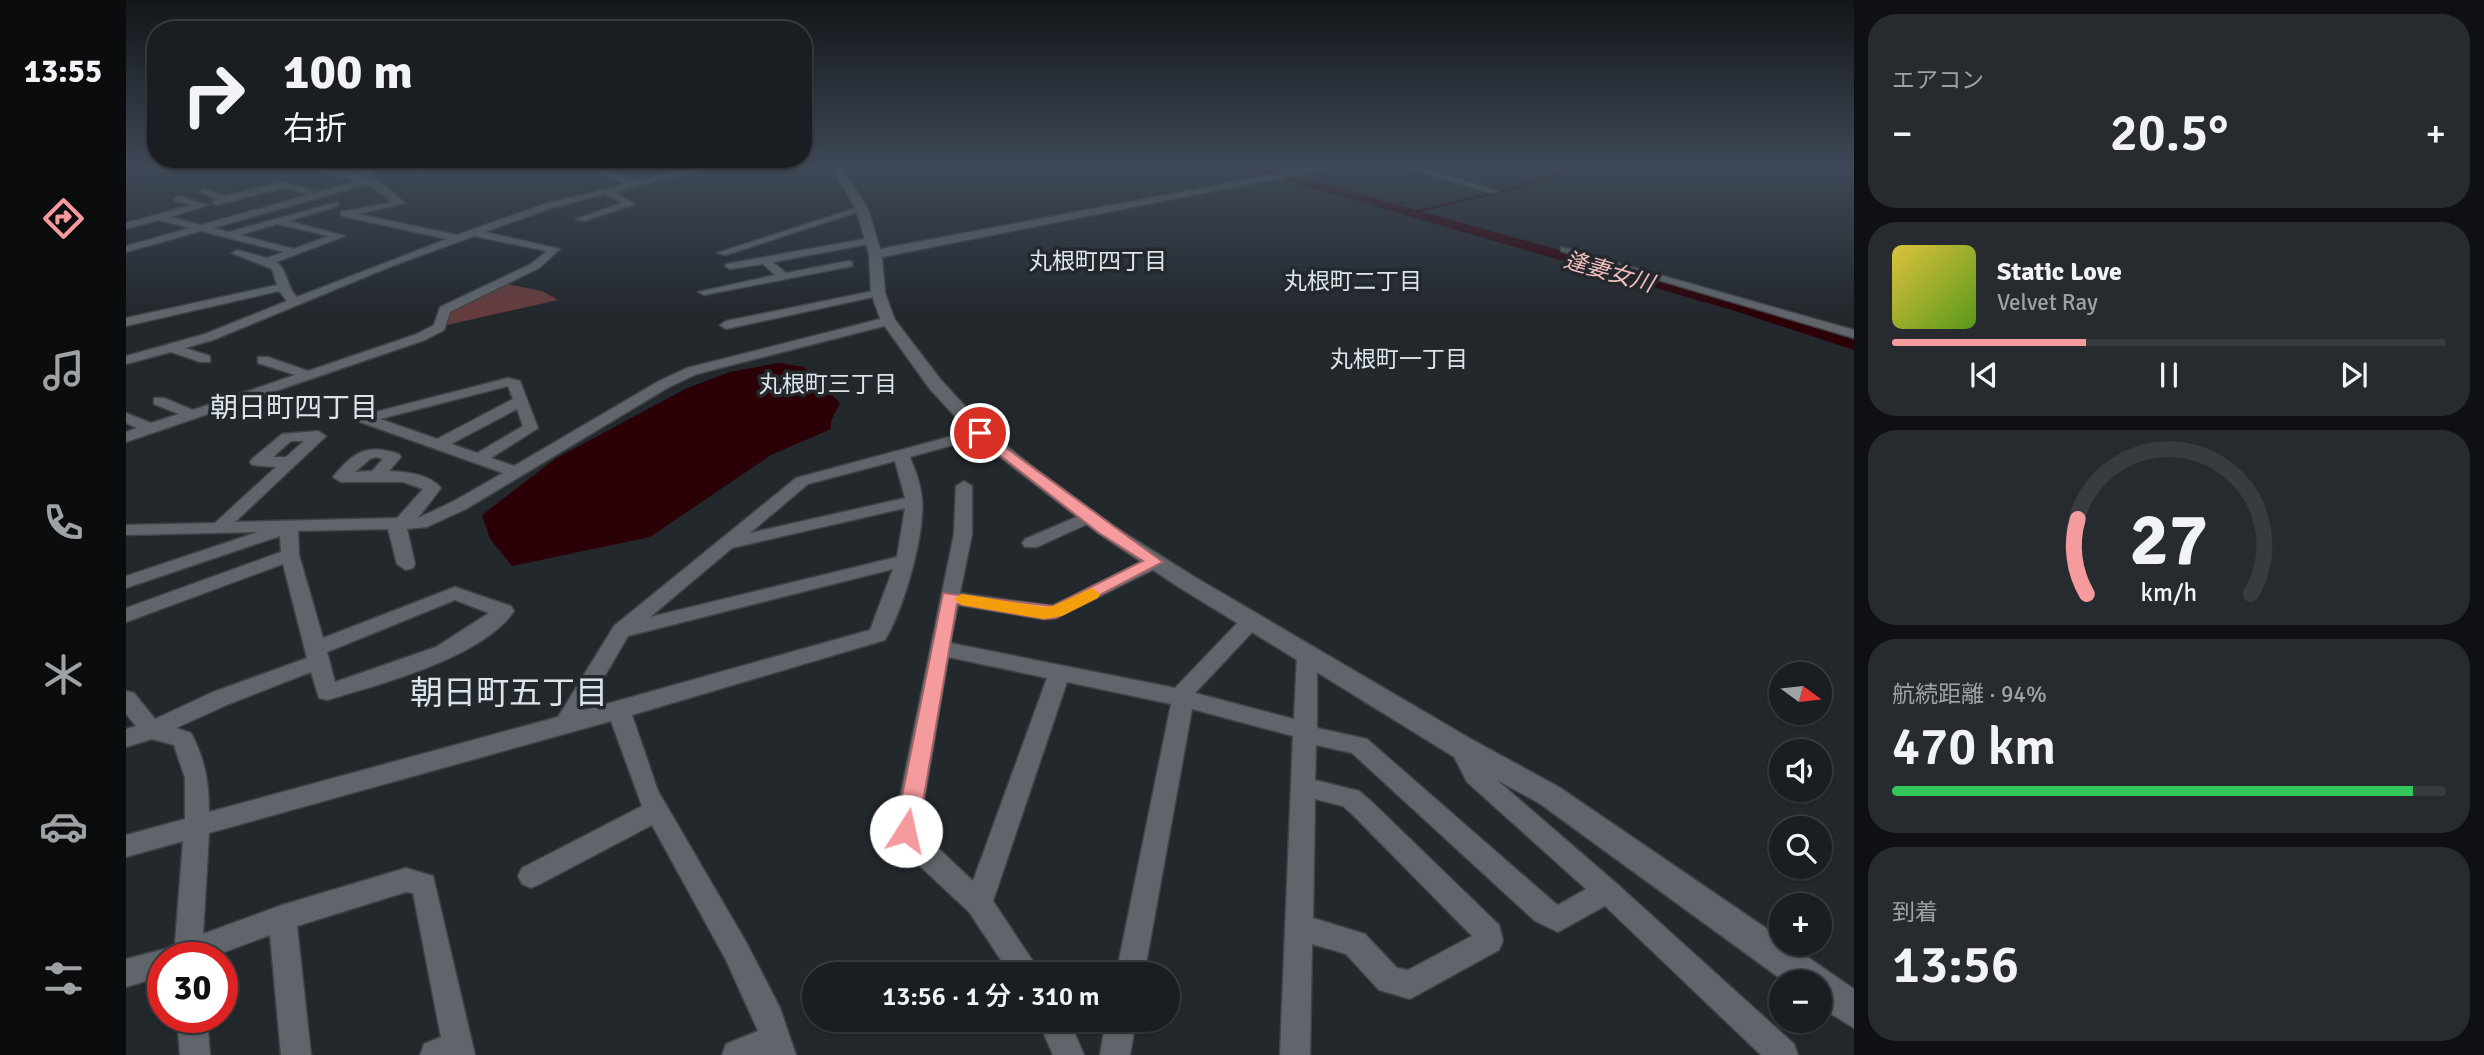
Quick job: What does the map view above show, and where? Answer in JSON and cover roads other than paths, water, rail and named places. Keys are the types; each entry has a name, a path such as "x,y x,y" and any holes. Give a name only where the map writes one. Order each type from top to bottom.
{"street":[{"path":"126,226 165,215"},
{"path":"126,249 245,215"},
{"path":"229,235 297,215"},
{"path":"350,215 455,238"},
{"path":"126,360 209,337 455,238 522,215"},
{"path":"581,219 593,215"},
{"path":"722,254 843,215"},
{"path":"864,215 872,248 878,293 888,321 935,384 980,433 1088,517 1155,562 1461,747 1549,795 1797,970"},
{"path":"730,266 872,248 1058,215"},
{"path":"159,217 295,252"},
{"path":"267,261 340,236 277,221"},
{"path":"126,437 310,376 437,329 443,321 444,310 535,266 555,249 472,233"},
{"path":"329,241 349,246"},
{"path":"1565,249 1854,334"},
{"path":"237,253 267,261 277,267 290,299 296,302"},
{"path":"765,260 784,277"},
{"path":"704,292 848,264"},
{"path":"126,322 284,287"},
{"path":"726,325 878,293"},
{"path":"126,530 421,523 435,519 664,384 692,371 888,321"},
{"path":"173,348 205,359"},
{"path":"263,360 310,376"},
{"path":"479,458 531,428 515,384 508,382 365,419 516,472"},
{"path":"212,393 234,401"},
{"path":"159,401 193,415"},
{"path":"439,444 521,401"},
{"path":"126,417 151,429"},
{"path":"566,723 621,631 802,481 980,433"},
{"path":"126,846 566,723 619,711 878,635 904,562 914,500 901,454"},
{"path":"219,528 290,462"},
{"path":"376,477 410,477 428,482 433,488 396,530 406,564"},
{"path":"964,486 963,534 906,831 914,844 979,903 1019,962"},
{"path":"723,545 914,500"},
{"path":"1031,543 1088,517"},
{"path":"126,738 152,730 318,654 455,593 504,611 484,631 436,658 327,692 318,654 290,555 289,526"},
{"path":"126,582 289,526"},
{"path":"126,615 290,555"},
{"path":"621,631 904,562"},
{"path":"950,597 1044,613 1056,612 1155,562"},
{"path":"1132,962 1185,689 1251,621"},
{"path":"939,648 1183,698 1359,744 1545,912 1558,919 1607,891"},
{"path":"1295,1055 1307,732 1307,655"},
{"path":"979,903 1060,672"},
{"path":"126,699 152,730 183,739 197,778 198,826 181,942"},
{"path":"619,711 648,793 736,951 779,1047 737,1055"},
{"path":"1461,747 1475,775 1607,891 1783,1055"},
{"path":"1301,928 1355,943 1389,981 1409,985 1489,941 1489,934 1467,910 1363,808 1350,798 1305,787"},
{"path":"531,876 657,810"},
{"path":"219,942 282,918 406,880 424,884 451,1052"},
{"path":"282,918 296,1055"},
{"path":"126,973 147,967"},
{"path":"1832,994 1854,1010"},
{"path":"1058,1032 1069,1055"},
{"path":"1115,1055 1119,1032"},
{"path":"193,1033 195,1055"}],"waterway":[{"name":"逢妻女川","path":"1417,215 1742,307 1854,343"}],"district":[{"name":"丸根町四丁目","path":"1098,261"},
{"name":"丸根町二丁目","path":"1353,281"},
{"name":"丸根町一丁目","path":"1399,359"},
{"name":"丸根町三丁目","path":"828,384"},
{"name":"朝日町四丁目","path":"294,408"},
{"name":"朝日町五丁目","path":"509,693"}]}
